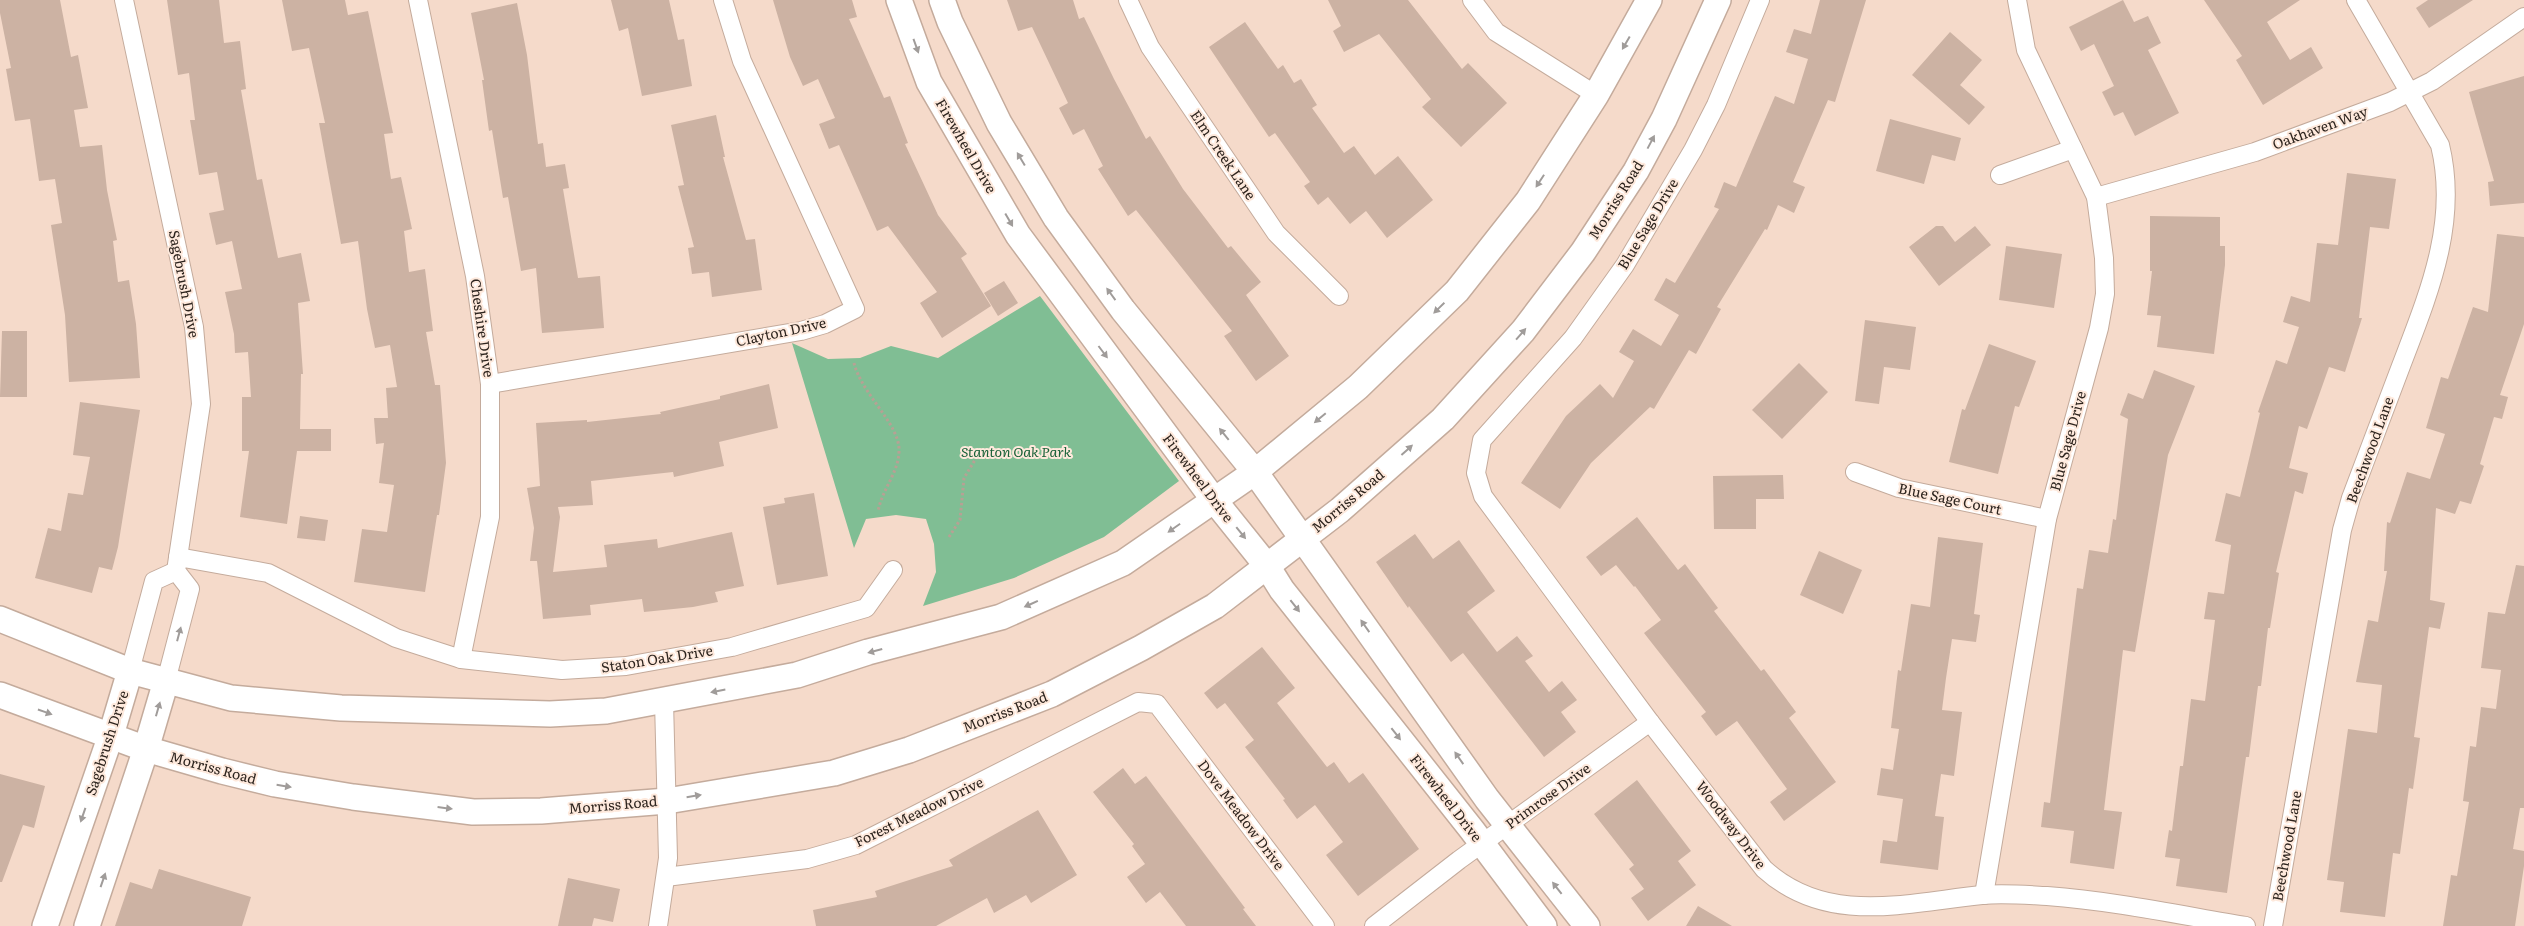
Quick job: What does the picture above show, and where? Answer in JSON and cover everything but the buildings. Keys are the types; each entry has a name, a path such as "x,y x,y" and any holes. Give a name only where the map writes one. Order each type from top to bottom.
{"main road":[{"name":"Firewheel Drive","path":"899,0 929,82 1018,235 1214,500 1267,566 1282,590 1482,844 1544,926"},
{"path":"942,0 950,22 999,123 1056,218 1123,310 1255,472 1508,825 1587,926"},
{"path":"0,619 130,671 231,698 341,708 550,714 606,710 664,701 797,675 868,652 1001,617 1123,563 1255,472 1358,387 1457,291 1528,201 1596,95 1649,0"},
{"name":"Morriss Road","path":"0,695 146,749 275,784 353,797 473,812 541,810 667,800 834,773 909,750 1043,698 1141,648 1215,606 1340,510 1442,419 1524,331 1583,252 1636,171 1664,119 1718,0"},
{"name":"Sagebrush Drive","path":"45,926 111,735 130,671"},
{"path":"87,926 146,749 166,682"}],"street":[{"name":"Sagebrush Drive","path":"124,0 194,327 200,376 201,404 177,564 154,581 130,671"},
{"name":"Cheshire Drive","path":"418,0 475,276 490,384 490,517 461,659"},
{"name":"Clayton Drive","path":"490,384 801,331 825,324 855,309 742,61 723,0"},
{"name":"Elm Creek Lane","path":"1128,0 1150,48 1276,233 1338,296"},
{"path":"1472,0 1496,32 1596,95"},
{"name":"Blue Sage Drive","path":"1497,424 1573,338 1625,265 1693,150 1716,106 1760,0"},
{"name":"Blue Sage Drive","path":"1984,895 2047,519 2098,328 2105,294 2104,258 2096,197 2026,50 2017,0"},
{"name":"Beechwood Lane","path":"2273,926 2342,530 2351,498 2433,282 2443,242 2446,215 2444,164 2440,145 2356,0"},
{"name":"Oakhaven Way","path":"2096,197 2255,152 2390,102 2432,81 2524,17"},
{"path":"2000,175 2073,149"},
{"name":"Woodway Drive","path":"1497,424 1482,440 1478,456 1476,473 1483,496 1650,722 1764,869 1776,881 1803,898 1836,908 1865,911 1894,910 1984,895 2047,896 2128,906 2246,926"},
{"name":"Blue Sage Court","path":"1855,472 1899,488 2047,519"},
{"name":"Staton Oak Drive","path":"177,564 268,573 396,638 461,659 562,670 626,666 732,647 866,608 893,570"},
{"path":"166,682 190,589 177,564"},
{"path":"658,926 668,858 664,701"},
{"name":"Forest Meadow Drive","path":"666,877 807,859 856,845 1138,702 1157,704"},
{"name":"Dove Meadow Drive","path":"1157,704 1325,926"},
{"name":"Primrose Drive","path":"1374,926 1482,844 1650,722"}],"path":[{"path":"854,363 857,376 898,437 900,452 880,502 878,512"},
{"path":"949,537 960,520 964,478 978,455"}],"green space":[{"name":"Stanton Oak Park","path":"1040,296 1179,481 1104,537 1014,578 923,606 936,572 934,544 926,519 896,515 866,519 854,548 792,343 828,359 860,358 891,346 938,358"}]}
